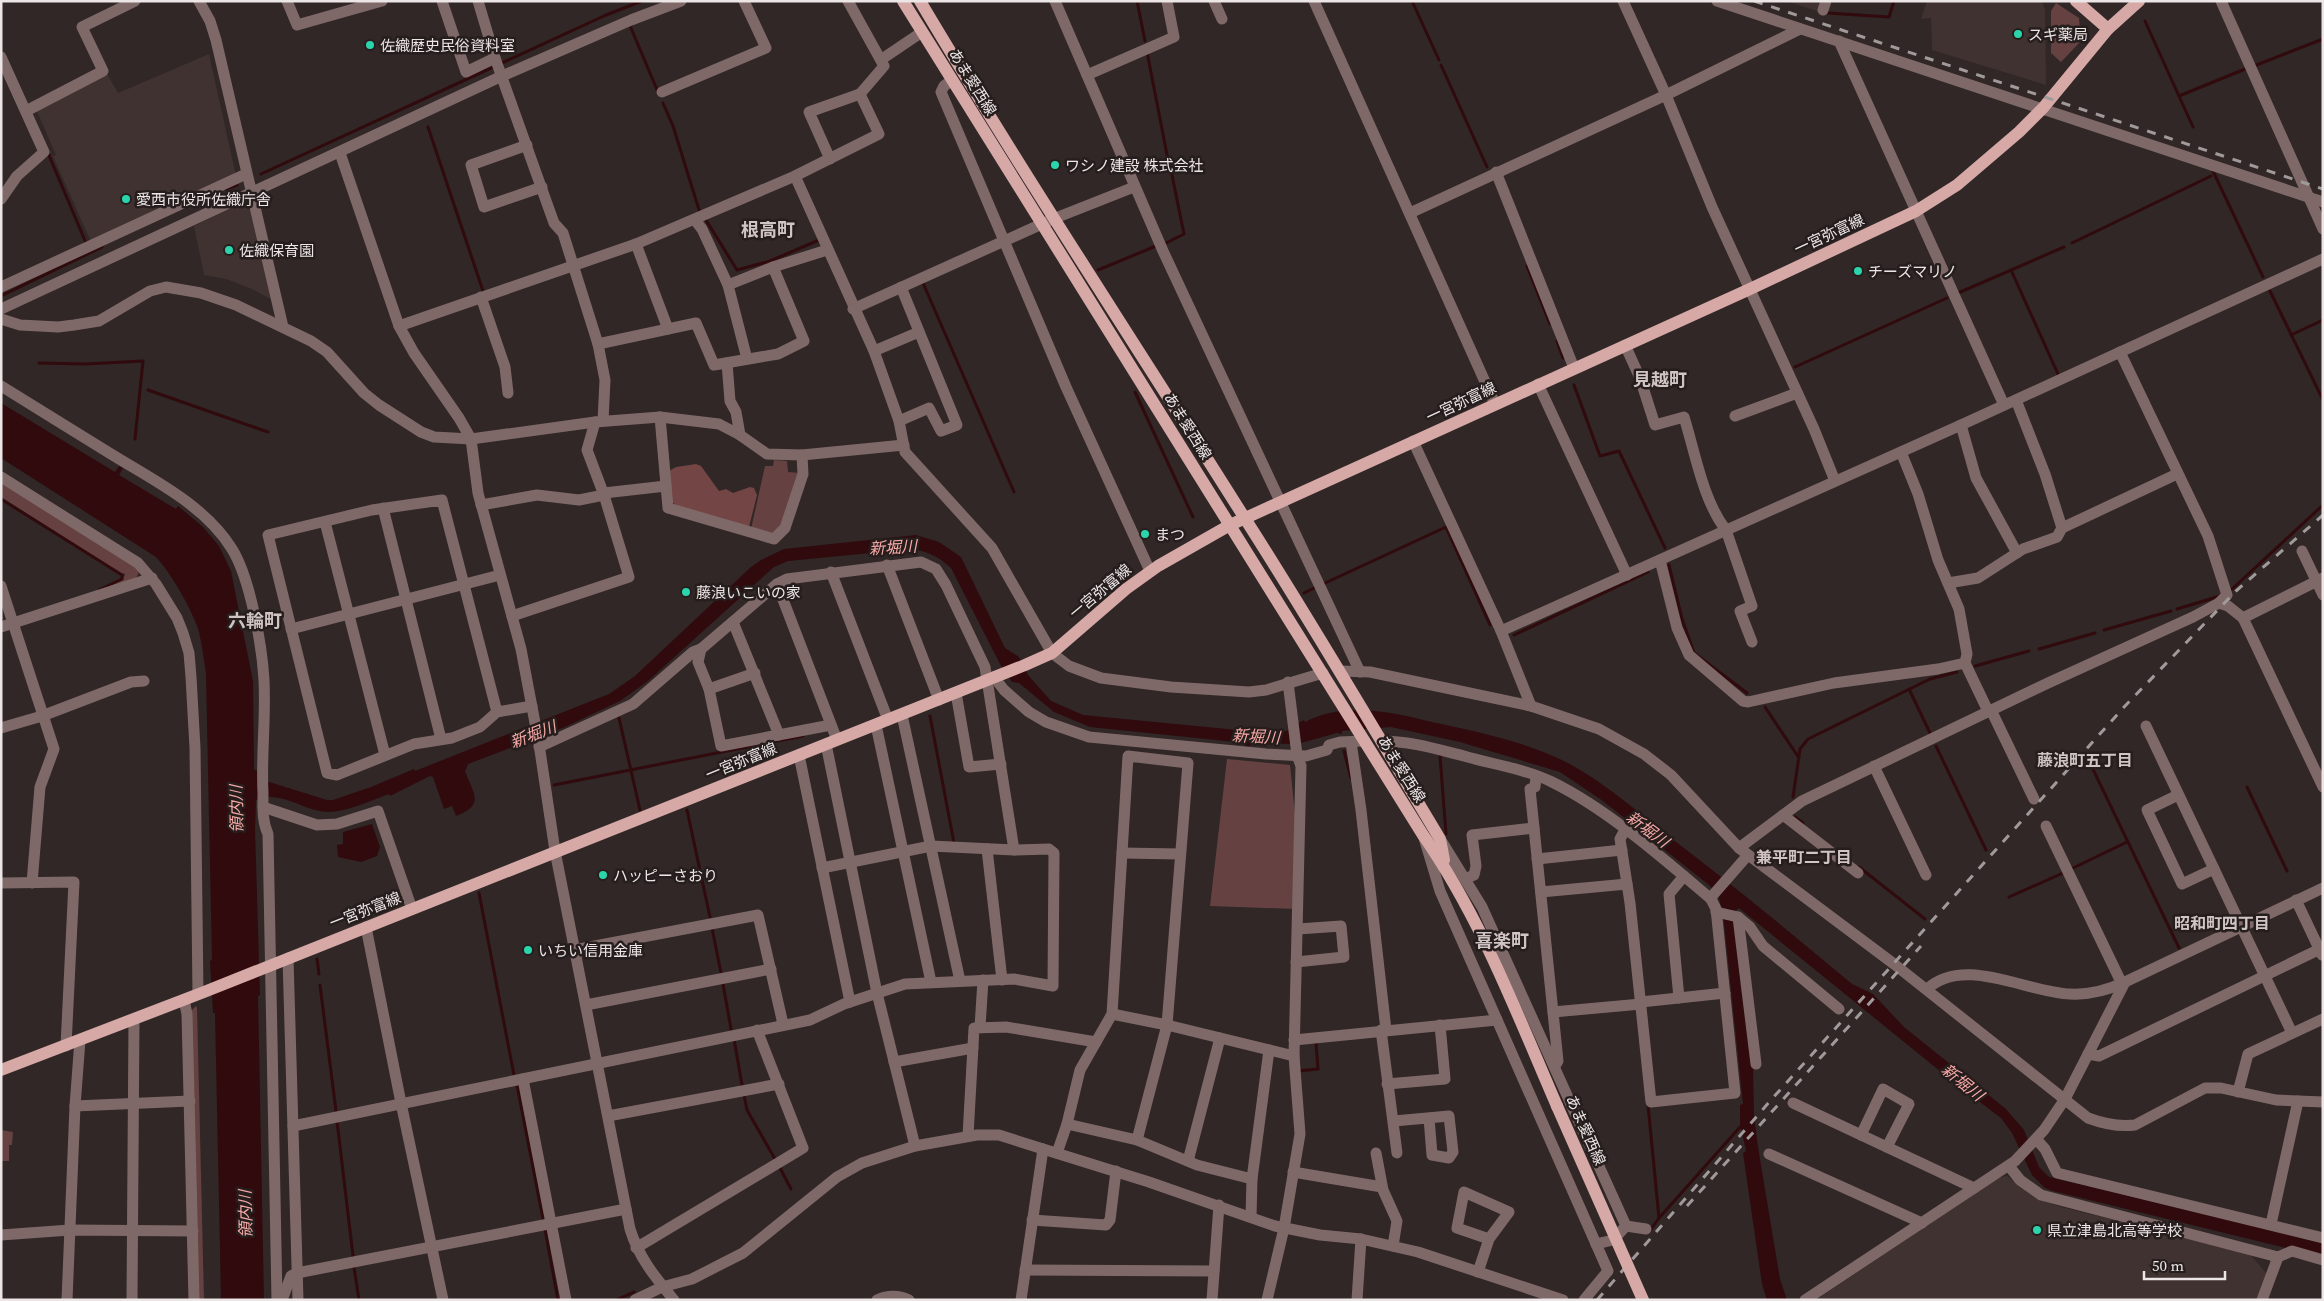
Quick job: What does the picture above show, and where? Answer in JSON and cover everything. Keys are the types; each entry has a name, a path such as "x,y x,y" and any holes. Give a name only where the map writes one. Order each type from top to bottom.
{"main road":[{"name":"あま愛西線","path":"903,1 952,80 1246,519 1340,671 1440,839 1445,866"},
{"name":"あま愛西線","path":"920,1 1048,221 1230,525 1344,707 1360,740 1445,866 1479,928 1643,1300"},
{"path":"2076,1 2108,29"},
{"name":"一宮弥富線","path":"1,1070 184,1000 554,851 902,715 1052,653 1126,589 1150,571 1230,525 1750,289 1916,211 1957,185 1988,160 2043,108 2108,29 2139,1"}],"street":[{"path":"26,111 103,71 82,27 135,1"},
{"path":"200,1 210,21 216,40 250,194 283,327"},
{"path":"287,1 297,25 382,1"},
{"path":"442,1 466,72 496,59"},
{"path":"478,1 501,74 554,223 563,233 598,344 605,380 599,421 587,450 604,494 629,577 512,616"},
{"path":"1,309 340,153 501,74 680,1"},
{"path":"662,92 766,48 744,1"},
{"path":"830,158 809,112 860,94 883,70 884,66 848,1"},
{"path":"1056,1 1134,186 1279,504 1360,672"},
{"path":"1088,75 1174,37 1167,1"},
{"path":"1214,1 1222,20"},
{"path":"1314,1 1495,404"},
{"path":"1623,1 1666,95 1712,207 1835,481"},
{"path":"1717,1 2323,202"},
{"path":"2220,1 2323,228"},
{"path":"1410,213 1666,95 1800,29"},
{"path":"882,60 922,32"},
{"path":"1838,40 2004,405"},
{"path":"1,57 44,152 17,176 1,199"},
{"path":"952,80 940,92 1066,387 1150,571"},
{"path":"399,326 636,244 795,176 879,134 860,94"},
{"path":"527,145 471,165 484,207 542,187"},
{"path":"340,153 399,326 414,353 459,418 471,439 481,505 521,649 539,745 554,851 626,1209 636,1248 646,1267 674,1300"},
{"path":"1496,172 1574,368"},
{"path":"1,287 246,174"},
{"path":"795,176 874,351 899,421 905,452 992,548 1052,653 1069,666 1085,673 1135,684 1248,692 1266,690 1323,673"},
{"path":"854,309 1048,221 1134,186"},
{"path":"695,220 702,230 728,285 747,359"},
{"path":"636,244 668,329"},
{"path":"728,285 773,267 827,250"},
{"path":"1501,631 1961,425 2323,259"},
{"path":"598,344 696,323 714,365 778,354 804,342 773,267"},
{"path":"1,319 20,325 58,327 99,321 150,291 166,287 201,293 236,305 283,327 327,352 364,393 404,422 434,437 471,439 599,421 660,417 720,424 767,454 802,455 904,445"},
{"path":"899,421 929,408 941,432 957,425 901,287"},
{"path":"480,297 505,367 508,393"},
{"path":"874,351 919,332"},
{"path":"1625,345 1640,378 1655,426 1684,417 1708,494 1718,520 1726,530 1752,606 1740,611 1752,642"},
{"path":"1712,897 1731,874 1743,851 1783,815 1802,801 1989,711 2193,617 2219,603 2227,595 2208,536 2120,352"},
{"path":"727,362 730,401 736,412 740,435"},
{"path":"1538,384 1627,574"},
{"path":"1,386 194,507 232,548 241,566 252,606 264,680 263,823 268,834 268,966 272,1010 277,1300"},
{"path":"1736,416 1797,393"},
{"path":"2016,400 2045,474 2062,528"},
{"path":"660,417 668,508 774,539 785,528 803,474 802,455"},
{"path":"1961,425 1976,478 2017,553"},
{"path":"1413,441 1501,631 1531,706"},
{"path":"1901,452 1918,494 1938,560 1960,609 1967,654 1965,663 2034,799"},
{"path":"1948,583 1978,578 2022,549 2057,537 2062,528 2177,474"},
{"path":"1,477 138,563 152,578 177,618 189,653 191,677 195,748 201,993"},
{"path":"481,505 537,495 579,500 604,494 666,486"},
{"path":"497,712 442,500 383,508 268,535 328,772 337,775 414,744 452,738 480,727 497,712 533,711"},
{"path":"383,508 441,739"},
{"path":"325,522 385,756"},
{"path":"2302,551 2320,579 2323,595"},
{"path":"1660,560 1677,628 1689,655 1742,701 1748,702 1834,682 1938,669 1965,663"},
{"path":"539,745 633,704 693,652 701,649 776,584 787,579 831,572 921,562 936,570 946,585 985,667 1004,690 1029,712 1046,722 1089,737 1235,752 1306,756 1327,750 1329,745 1360,740 1361,810 1384,1030 1387,1084 1391,1095 1397,1153"},
{"path":"887,565 939,700"},
{"path":"831,572 888,720"},
{"path":"291,629 500,575"},
{"path":"1,627 152,578"},
{"path":"2243,618 2320,579"},
{"path":"776,584 831,725 851,862 877,994 915,1146"},
{"path":"1,586 54,749 40,787 32,883"},
{"path":"2219,603 2228,606 2243,618 2323,787"},
{"path":"733,622 779,735"},
{"path":"701,649 698,662 710,689 721,746 831,725"},
{"path":"1340,671 1360,672 1531,706 1599,729 1644,754 1671,775 1743,851 1791,885 1927,989 2088,1118 2103,1123 2124,1126 2135,1125 2205,1088 2221,1088 2276,1100 2323,1102"},
{"path":"710,689 755,673"},
{"path":"994,677 1001,764 1014,850"},
{"path":"1,728 42,716 131,682 144,681"},
{"path":"1267,1300 1284,1228 1300,1134 1294,1040 1301,766 1297,755 1288,682"},
{"path":"956,693 969,767 1001,764"},
{"path":"902,715 960,981"},
{"path":"876,725 931,982"},
{"path":"2146,726 2292,1033"},
{"path":"1380,739 1423,746 1550,781 1582,799 1626,830 1712,897 1718,913 1724,993 1735,1093 1651,1102 1627,884 1620,839 1626,830"},
{"path":"799,755 850,1002"},
{"path":"1057,1153 1067,1124 1080,1070 1112,1014 1128,756 1188,763 1167,1025 1137,1140"},
{"path":"1874,766 1926,875"},
{"path":"1536,776 1534,787 1530,789 1558,1061 1555,1067"},
{"path":"2178,795 2146,810 2182,884 2214,869"},
{"path":"263,805 318,825 337,824 378,811 412,909"},
{"path":"1783,815 1858,873"},
{"path":"2046,826 2124,983"},
{"path":"1465,879 1474,875 1476,866 1472,834 1534,828"},
{"path":"1423,835 1425,847 1440,892 1608,1271 1584,1300"},
{"path":"1440,839 1482,907 1626,1226"},
{"path":"293,1126 783,1024 810,1020 850,1002 905,984 1002,980 1053,986 1054,853 1049,849 1014,850 931,846 822,868"},
{"path":"987,849 1002,980"},
{"path":"1537,860 1622,850"},
{"path":"1122,853 1180,854"},
{"path":"1679,998 1669,894 1684,876"},
{"path":"1,883 74,882 66,1046"},
{"path":"1540,892 1627,884"},
{"path":"1927,989 1937,980 1955,974 1972,974 2051,992 2071,994 2096,992 2124,983 2323,888"},
{"path":"2088,1054 2099,1056 2265,975 2321,952 2296,900"},
{"path":"1718,913 1738,917 1750,927 1763,946 1839,1009"},
{"path":"574,950 758,915 783,1024"},
{"path":"1738,917 1756,1064"},
{"path":"1296,962 1344,957 1341,926 1298,929"},
{"path":"366,927 400,1103 443,1300"},
{"path":"288,958 298,1300"},
{"path":"586,1005 771,970"},
{"path":"980,1028 983,980"},
{"path":"1805,1300 2012,1163 2034,1141 2065,1100 2124,983"},
{"path":"1532,1016 1724,993"},
{"path":"184,1000 188,1014 194,1300"},
{"path":"272,1010 291,1048"},
{"path":"1112,1014 1167,1025 1294,1056"},
{"path":"132,1300 134,1019"},
{"path":"2238,1092 2248,1054 2323,1019"},
{"path":"1294,1040 1497,1020"},
{"path":"1387,1084 1445,1078 1440,1025"},
{"path":"968,1136 974,1028 1006,1028 1096,1042"},
{"path":"636,1248 802,1148 757,1030"},
{"path":"1188,1161 1220,1038"},
{"path":"67,1300 75,1106 80,1040"},
{"path":"894,1062 973,1048"},
{"path":"1251,1217 1252,1179 1269,1050"},
{"path":"524,1079 566,1300"},
{"path":"608,1116 779,1084"},
{"path":"1861,1135 1883,1089 1908,1104 1887,1148"},
{"path":"75,1106 134,1105 190,1101"},
{"path":"2271,1224 2298,1101"},
{"path":"1792,1104 1974,1188"},
{"path":"1394,1121 1428,1118"},
{"path":"1067,1124 1137,1140 1188,1161 1252,1179"},
{"path":"635,1300 662,1287 692,1279 743,1253 837,1177 862,1163 915,1146 968,1136 999,1135 1116,1171 1284,1228 1320,1235 1361,1239 1418,1252 1563,1300"},
{"path":"2034,1141 2045,1149 2057,1173 2323,1238"},
{"path":"1022,1300 1032,1220 1044,1149"},
{"path":"1376,1153 1382,1187 1397,1221 1393,1246"},
{"path":"1770,1154 1922,1223"},
{"path":"2012,1163 2020,1180 2041,1195 2278,1257 2292,1252 2323,1260"},
{"path":"1568,1180 1599,1166"},
{"path":"1032,1220 1106,1226 1110,1220 1116,1171"},
{"path":"1293,1172 1382,1187"},
{"path":"1478,1272 1489,1239 1509,1212 1464,1192 1457,1228 1489,1239"},
{"path":"1212,1300 1219,1206"},
{"path":"282,1300 291,1276 297,1273 626,1209"},
{"path":"1596,1244 1613,1240 1626,1226"},
{"path":"1626,1226 1646,1229"},
{"path":"1,1235 70,1230 193,1231"},
{"path":"1357,1300 1361,1239"},
{"path":"2262,1300 2278,1257"},
{"path":"1025,1270 1214,1271"},
{"path":"877,1300 885,1296 900,1296 909,1300"}],"shaded area":[{"path":"1786,1 1824,1 1820,12"},
{"path":"1927,1 2042,1 2045,10 2046,85 1932,50 1931,18 1921,19"},
{"path":"2056,3 2079,18 2081,41 2061,62 2051,53 2051,11"},
{"path":"209,54 236,176 91,242 53,156 56,155 36,109 106,72 118,93"},
{"name":"佐織保育園","path":"240,204 250,210 272,300 252,289 226,279 204,275 194,226"},
{"path":"774,460 787,461 788,472 801,473 785,526 775,534 751,529 765,466 773,466"},
{"path":"696,464 701,466 719,491 726,489 733,493 750,487 754,488 757,495 749,527 676,506 672,501 669,471 676,467"},
{"path":"1,480 135,565 139,572 136,578 84,597 122,580 125,575 124,573 121,574 1,497"},
{"path":"1227,759 1290,765 1296,824 1296,909 1210,906"},
{"path":"196,1006 204,1300 198,1300 191,1011"},
{"path":"1,1130 13,1132 12,1145 9,1145 9,1161 1,1161"},
{"name":"県立津島北高等学校","path":"2007,1176 2037,1199 2061,1207 2249,1253 2267,1274 2256,1300 1816,1300 1997,1178"}],"water":[{"path":"1,403 115,472 119,466 123,468 119,475 176,509 178,506 203,527 219,546 231,571 253,681 254,770 261,771 266,781 327,800 333,800 414,769 415,771 609,694 635,676 751,567 784,549 916,535 939,542 961,557 1005,648 1019,657 1028,675 1051,701 1083,715 1258,732 1286,731 1299,726 1298,723 1304,720 1305,722 1334,712 1365,710 1412,717 1499,737 1552,755 1568,763 1605,786 1629,804 1759,907 1852,984 1873,994 1904,1027 2006,1109 2024,1130 2039,1167 2049,1177 2323,1242 2323,1257 2045,1188 2032,1175 2012,1133 2001,1118 1951,1080 1739,908 1733,912 1753,1066 1754,1115 1780,1279 1787,1300 1767,1300 1762,1284 1743,1153 1746,1151 1740,1123 1740,1105 1743,1104 1723,913 1718,895 1709,885 1603,801 1560,772 1460,742 1391,727 1342,731 1342,734 1337,733 1297,744 1250,743 1250,746 1245,746 1245,743 1090,727 1054,712 1019,683 1012,682 1000,664 951,568 934,556 913,549 788,561 774,567 648,681 620,701 565,727 468,764 465,771 474,792 474,803 465,812 456,816 452,806 444,809 433,777 430,776 390,796 389,794 343,810 329,812 311,809 274,797 256,800 264,1300 216,1300 221,1298 215,1013 213,1013 210,961 212,960 206,674 199,632 181,593 156,557 1,458"},
{"path":"372,824 380,847 377,856 361,862 338,857 337,845 343,844 343,832"}],"waterway":[{"path":"261,174 606,15 642,1"},
{"path":"1137,1 1145,41"},
{"path":"1412,1 1439,60"},
{"path":"1828,13 1889,17 1894,1"},
{"path":"2145,21 2193,127"},
{"path":"631,28 658,92"},
{"path":"2254,66 2323,39"},
{"path":"1147,52 1170,170"},
{"path":"1441,65 1487,167"},
{"path":"2179,96 2245,69"},
{"path":"663,103 673,126 700,213"},
{"path":"428,127 483,291"},
{"path":"48,153 86,243"},
{"path":"2213,171 2263,277"},
{"path":"1164,244 1184,234 1172,175"},
{"path":"2072,243 2211,176"},
{"path":"226,189 237,185"},
{"path":"706,220 737,270 770,261 819,240"},
{"path":"1098,270 1156,246"},
{"path":"1,296 102,247"},
{"path":"1958,293 2064,247"},
{"path":"1527,266 1550,324"},
{"path":"2011,270 2058,374"},
{"path":"923,283 1014,492"},
{"path":"2270,291 2323,400"},
{"path":"1795,367 1947,298"},
{"path":"2291,335 2323,320"},
{"path":"1557,341 1563,358"},
{"path":"39,363 85,364 143,361 135,439"},
{"path":"1574,385 1600,456 1619,451 1665,548"},
{"path":"148,390 268,432"},
{"path":"1135,392 1193,517"},
{"path":"1,499 122,575 122,579 99,590"},
{"path":"2231,590 2323,505"},
{"path":"1323,584 1446,527 1490,625"},
{"path":"1669,565 1682,619 1694,653 1747,693"},
{"path":"1514,635 1648,572"},
{"path":"1304,593 1314,588"},
{"path":"2177,609 2220,596"},
{"path":"2104,630 2171,611"},
{"path":"2039,649 2095,633"},
{"path":"1975,666 2029,651"},
{"path":"1793,797 1800,749 1808,739 1930,679 1957,672"},
{"path":"1909,689 1930,733"},
{"path":"1765,707 1799,758"},
{"path":"930,716 954,843"},
{"path":"619,718 640,810"},
{"path":"554,785 803,736"},
{"path":"1936,746 1986,850"},
{"path":"1344,751 1351,778"},
{"path":"1440,756 1446,834"},
{"path":"2089,761 2179,948"},
{"path":"2247,787 2287,871"},
{"path":"687,810 710,917"},
{"path":"1795,817 1803,823"},
{"path":"2071,869 2127,842"},
{"path":"1859,867 1925,919"},
{"path":"2009,897 2063,873"},
{"path":"479,893 514,1075"},
{"path":"712,928 721,973"},
{"path":"317,959 319,974"},
{"path":"723,984 731,1029"},
{"path":"320,985 336,1111"},
{"path":"734,1039 742,1085"},
{"path":"1298,1071 1318,1069 1316,1043"},
{"path":"517,1085 543,1219"},
{"path":"744,1095 747,1110 775,1159"},
{"path":"1648,1105 1659,1218"},
{"path":"337,1121 353,1256"},
{"path":"1649,1232 1659,1218 1741,1126"},
{"path":"780,1168 791,1189"},
{"path":"545,1229 558,1300"},
{"path":"354,1267 359,1300"},
{"path":"616,1300 634,1292"}],"railway":[{"path":"1754,1 2323,189"},
{"path":"1597,1300 1771,1100 2125,706 2236,591 2323,515"},
{"path":"1687,1206 1921,946"}],"place":[{"name":"スギ薬局","path":"2018,34"},
{"name":"佐織歴史民俗資料室","path":"370,45"},
{"name":"ワシノ建設 株式会社","path":"1055,165"},
{"name":"愛西市役所佐織庁舎","path":"126,199"},
{"name":"佐織保育園","path":"229,250"},
{"name":"チーズマリノ","path":"1858,271"},
{"name":"まつ","path":"1145,534"},
{"name":"藤浪いこいの家","path":"686,592"},
{"name":"ハッピーさおり","path":"603,875"},
{"name":"いちい信用金庫","path":"528,950"},
{"name":"県立津島北高等学校","path":"2037,1230"}],"district":[{"name":"根高町","path":"768,229"},
{"name":"見越町","path":"1660,379"},
{"name":"六輪町","path":"255,620"},
{"name":"藤浪町五丁目","path":"2085,760"},
{"name":"兼平町二丁目","path":"1804,857"},
{"name":"昭和町四丁目","path":"2222,923"},
{"name":"喜楽町","path":"1502,940"}],"water label":[{"name":"新堀川","path":"893,547"},
{"name":"新堀川","path":"533,734"},
{"name":"新堀川","path":"1256,736"},
{"name":"領内川","path":"236,809"},
{"name":"新堀川","path":"1648,829"},
{"name":"新堀川","path":"1963,1082"},
{"name":"領内川","path":"245,1214"}]}
